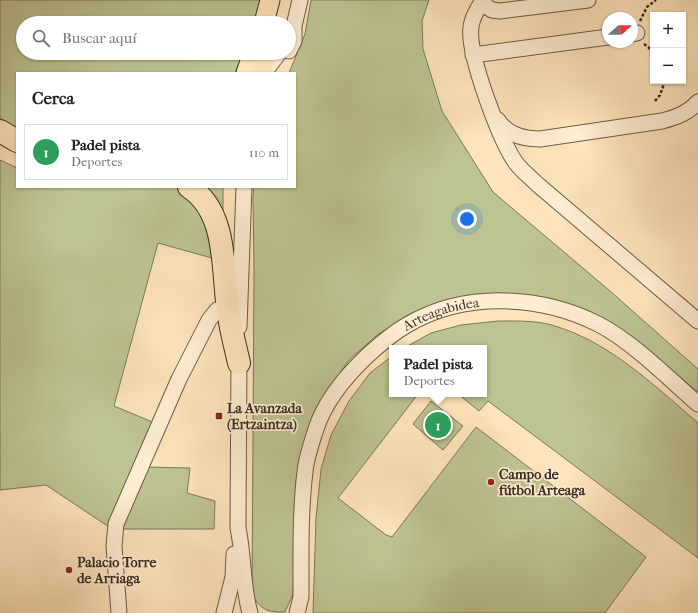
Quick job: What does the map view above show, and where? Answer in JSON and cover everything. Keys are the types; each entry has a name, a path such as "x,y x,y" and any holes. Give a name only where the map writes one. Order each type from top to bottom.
{"highway":[{"path":"0,131 16,140"},
{"path":"189,188 203,200 212,214 218,230 233,300 239,363"}],"main road":[{"path":"266,16 270,0"},
{"path":"276,16 279,0"},
{"path":"246,72 251,60"},
{"path":"262,72 265,60"}],"street":[{"path":"296,16 300,0"},
{"path":"588,0 500,11 492,10 483,1 471,26 470,45 473,56 504,143 516,163 537,184 698,321"},
{"path":"473,56 602,38"},
{"path":"263,72 273,60"},
{"path":"278,72 284,60"},
{"path":"492,111 502,127 513,134 528,139 540,139 662,121 680,116 692,109 698,102"},
{"path":"233,188 233,300"},
{"path":"233,300 244,188"},
{"path":"119,613 114,546 116,524 179,379 209,320 218,310 233,300"},
{"name":"Arteagabidea","path":"298,613 302,597 305,471 317,427 336,391 354,368 380,344 408,324 434,312 463,304 487,301 505,300 566,311 598,324 619,337 698,404"},
{"path":"224,613 233,577 234,548 238,528 239,363"},
{"path":"238,528 242,549 244,585 250,613"}],"path":[{"path":"655,101 660,95 664,84"}],"green space":[{"path":"0,0 262,0 257,16 16,16 16,60 240,60 235,72 16,72 16,128 0,118"},
{"path":"311,0 429,0 422,21 423,49 442,111 493,192 610,291 698,369 698,392 648,350 592,314 554,299 517,295 482,294 445,302 412,314 377,335 349,360 328,391 300,459 296,481 293,594 285,612 274,612 265,609 258,604 252,595 253,196 254,188 296,188 296,72 289,72 294,60 296,60 296,56 305,34"},
{"path":"0,160 16,168 16,188 178,188 185,192 199,205 219,260 158,243 114,406 162,426 144,467 190,468 187,493 215,501 214,529 112,529 46,485 0,490"},
{"path":"207,188 223,188 223,222 214,195"},
{"path":"498,321 530,322 553,325 561,328 599,345 617,356 698,423 698,558 488,401 479,411 462,397 487,397 487,345 409,345 431,333 461,325"},
{"name":"Campo de fútbol Arteaga","path":"389,358 389,397 416,397 338,498 386,535 392,537 476,427 646,557 605,613 313,613 316,518 321,469 331,435 349,401 370,373"},
{"path":"431,401 463,426 443,450 413,424"}],"place":[{"name":"La Avanzada (Ertzaintza)","path":"219,416"},
{"name":"Padel pista","path":"438,425"},
{"name":"Campo de fútbol Arteaga","path":"491,482"},
{"name":"Palacio Torre de Arriaga","path":"69,570"}]}
